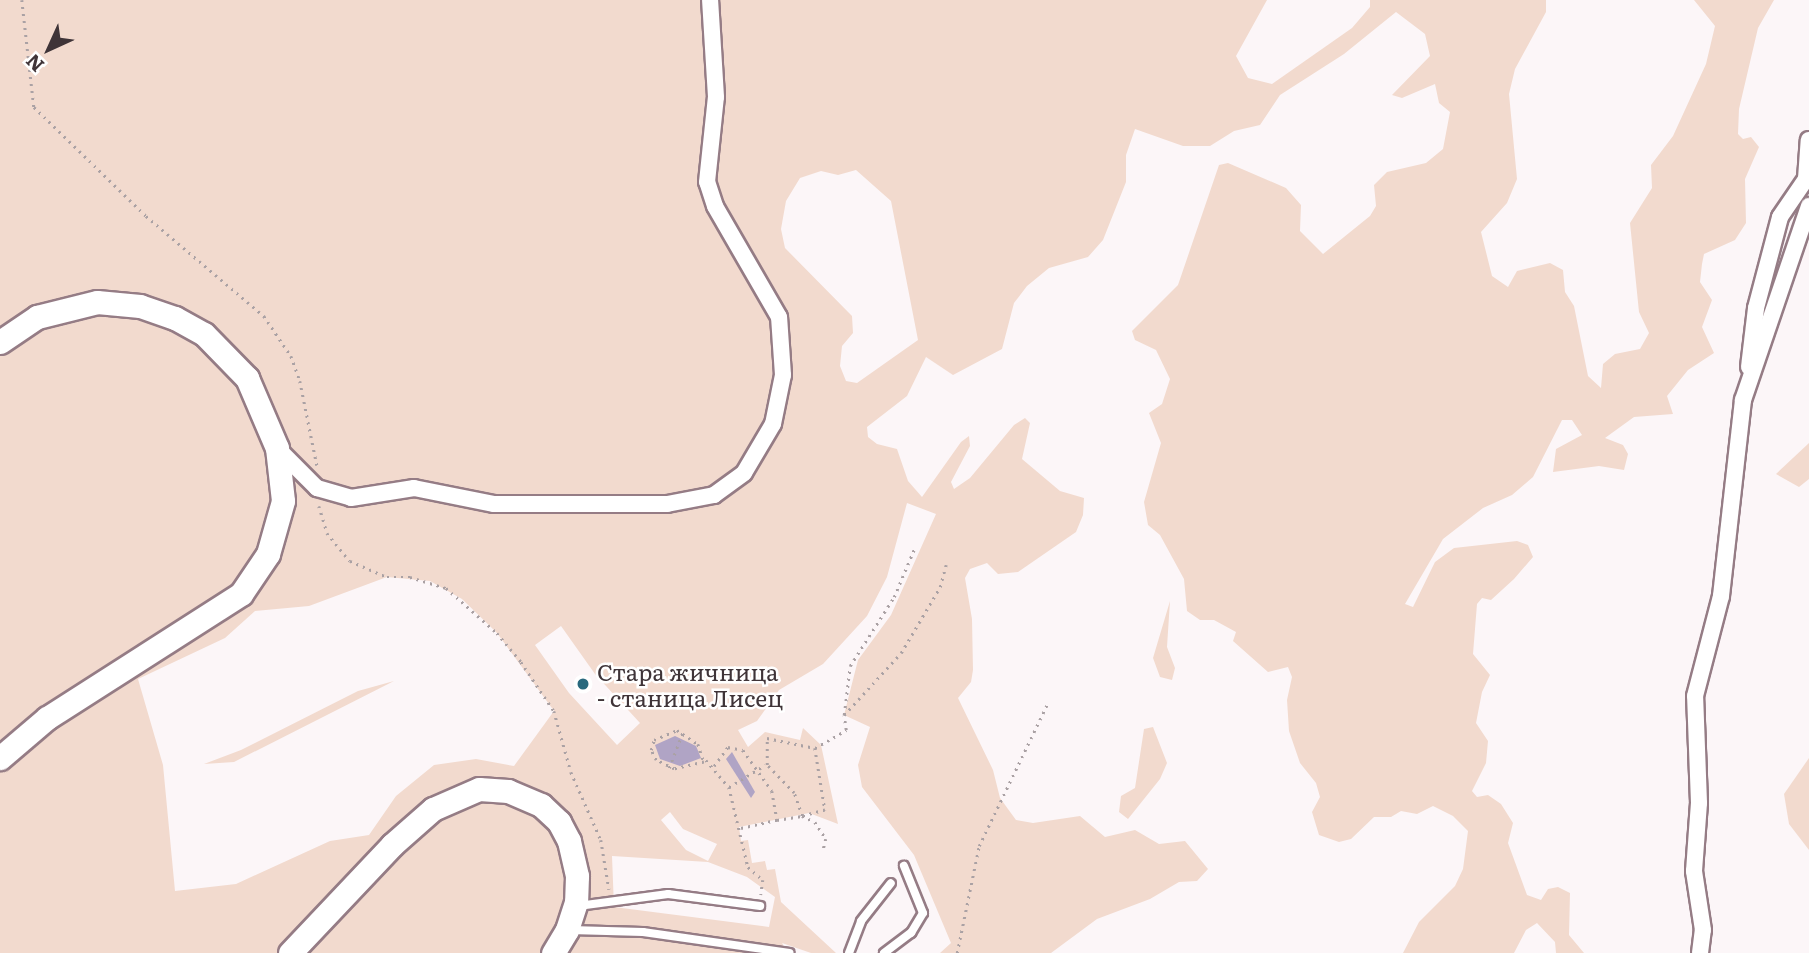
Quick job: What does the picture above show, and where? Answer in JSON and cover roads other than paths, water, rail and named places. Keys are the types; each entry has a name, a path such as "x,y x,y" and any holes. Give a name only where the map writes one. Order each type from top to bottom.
{"main road":[{"path":"0,342 37,317 76,305 116,302 155,310 204,334 229,355 259,401 277,448 280,518 268,554 247,588 199,625 47,718 0,758"},
{"path":"290,953 392,845 433,809 463,792 479,789 521,795 559,822 575,864 575,906 567,930 553,953"}],"street":[{"path":"277,448 317,488 351,498 414,488 478,503 605,506 667,504 714,495 744,473 773,424 783,375 780,328 779,317 715,206 707,182 716,97 710,0"},
{"path":"1700,953 1703,930 1694,871 1699,803 1695,696 1721,596 1762,284 1785,205 1806,179 1809,140"},
{"path":"1748,379 1771,325 1809,206"}],"lane":[{"path":"884,953 911,933 923,913 904,866"},
{"path":"849,953 861,921 891,883"},
{"path":"575,906 609,899 687,895 760,906"},
{"path":"567,930 643,932 790,953"}],"place":[{"name":"Стара жичница - станица Лисец","path":"583,684"}]}
